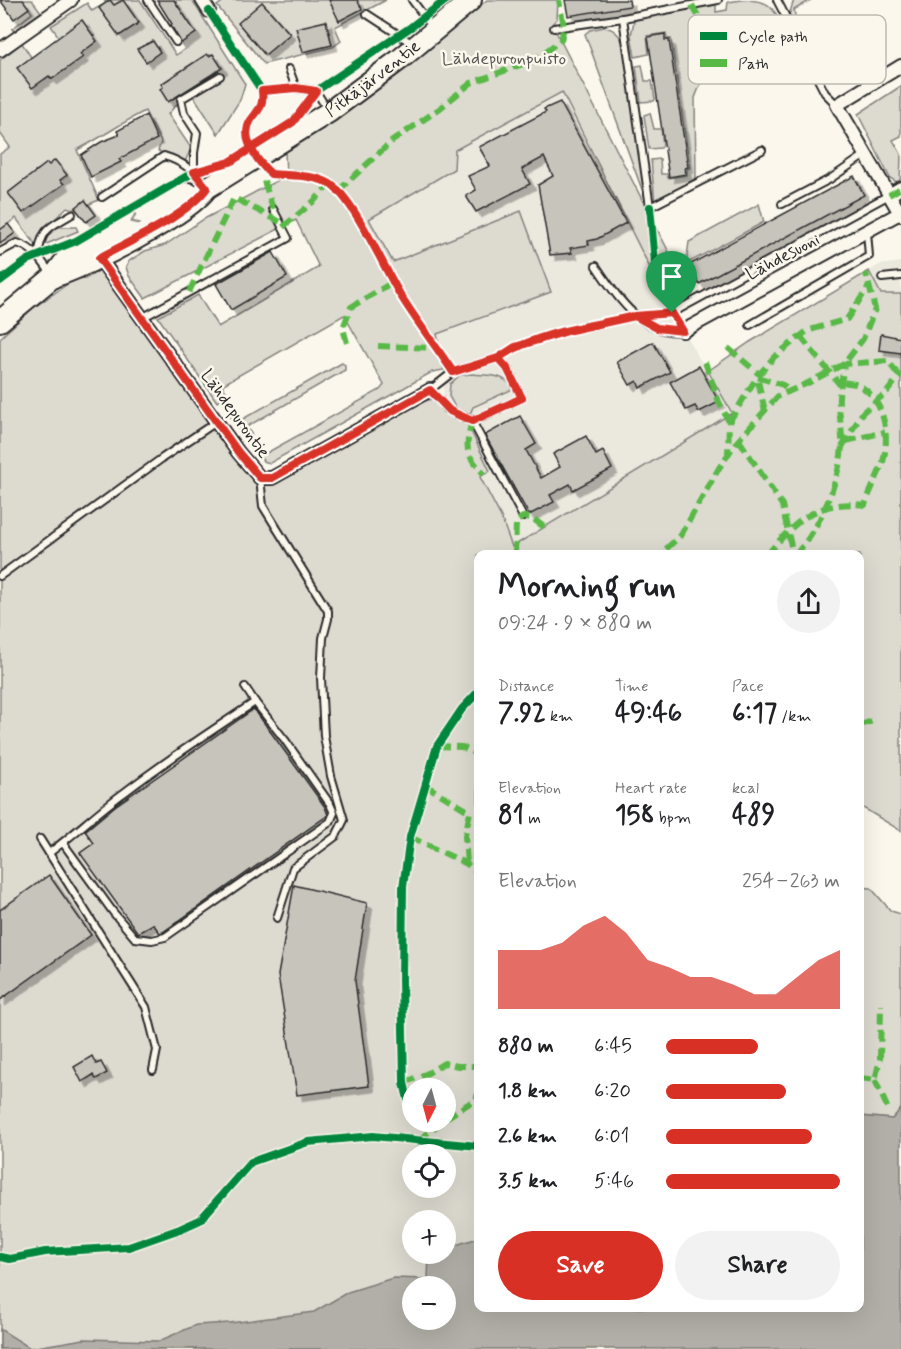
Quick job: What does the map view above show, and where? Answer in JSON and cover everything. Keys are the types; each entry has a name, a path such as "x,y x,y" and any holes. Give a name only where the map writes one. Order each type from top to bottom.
{"main road":[{"name":"Pitkäjärventie","path":"0,321 53,277 74,271 94,251 165,221 200,198 207,188 329,112 416,46 471,0"}],"street":[{"path":"0,50 71,0"},
{"path":"886,75 901,66"},
{"path":"871,84 837,105 901,214"},
{"path":"889,195 901,188"},
{"name":"Lähdesuoni","path":"683,331 901,214"},
{"name":"Lähdepurontie","path":"94,251 260,478 272,478 430,390"}],"lane":[{"path":"148,0 176,42"},
{"path":"412,0 435,30"},
{"path":"554,28 718,0"},
{"path":"777,0 785,15"},
{"path":"367,14 416,46"},
{"path":"623,18 650,207 762,150"},
{"path":"289,69 296,88 316,91 329,112"},
{"path":"194,172 197,133 184,113 181,99 220,76"},
{"path":"820,84 825,93 837,105"},
{"path":"782,204 830,179 866,155"},
{"path":"102,197 164,156 179,161 194,172 207,188"},
{"path":"672,313 889,195"},
{"path":"142,318 288,238 273,209"},
{"path":"38,256 45,230 72,214"},
{"path":"750,325 869,256 867,232"},
{"path":"0,252 17,243 26,246 38,256 53,277"},
{"path":"596,266 635,316 657,328 683,331"},
{"path":"882,278 901,276"},
{"path":"472,421 522,398 507,368 498,358 453,372 430,390 450,411 472,421 523,517"},
{"path":"0,576 161,459 217,422"},
{"path":"260,478 263,506 327,611 321,678 324,736 331,776 344,820 336,836 293,868 277,918"},
{"path":"63,843 113,912 135,938 152,940 165,937 330,822 334,813 330,804 245,687"},
{"path":"49,853 124,792 255,702"},
{"path":"40,839 146,1007 157,1050 153,1070"}],"shaded area":[{"path":"562,91 672,313 732,413 512,547 501,517 479,476 443,397 444,370 437,334 368,219 454,169 455,150"},
{"path":"901,262 901,294 881,294 869,271 879,265"},
{"path":"901,1109 901,1349 0,1349 0,1329 30,1348 84,1339 159,1341 196,1325 314,1312 348,1292 393,1278 402,1278 402,1330 456,1330 456,1276 428,1276 429,1264 456,1264 456,1245 474,1239 474,1312 864,1312 864,1116 892,1119"}],"green space":[{"path":"23,0 32,0 41,12 14,31 12,29 32,13"},
{"path":"104,0 140,0 176,55 185,49 181,43 196,33 174,0 192,0 245,84 240,100 218,134 193,95 177,104 168,114 191,148 185,162 158,151 161,142 145,111 77,150 99,200 75,210 67,207 51,223 55,227 76,227 78,231 44,245 36,245 16,218 0,230 0,154 10,147 0,133 0,60 22,43 45,79 49,76 52,79 76,61 51,26 87,3 92,11 106,3"},
{"path":"225,0 386,0 335,27 341,41 333,47 264,64 217,6"},
{"name":"Lähdepuronpuisto","path":"487,0 558,0 557,19 552,24 691,295 668,304 562,92 455,150 454,169 369,219 393,262 521,211 551,292 437,334 444,370 432,372 270,463 263,461 258,454 260,451 263,455 380,390 384,385 344,315 222,385 228,395 217,402 158,317 198,295 218,327 319,267 296,220 145,298 129,276 126,267 129,261 145,251 165,245 204,219 286,176 285,152 382,86"},
{"path":"794,0 811,0 794,10 795,15 789,15"},
{"path":"758,1 769,6 777,15 688,15 688,84 700,84 695,98 696,178 655,203 651,160 660,159 661,174 667,174 668,178 687,175 687,169 690,168 671,39 667,39 666,33 647,36 649,54 635,57 631,35 634,21 641,17 716,5 716,12 727,10 728,2"},
{"path":"604,27 618,35 625,50 644,195 585,34 590,30"},
{"path":"642,65 645,81 652,81 654,101 641,102 636,66"},
{"path":"901,86 901,136 893,140 901,154 900,184 890,178 858,114"},
{"path":"650,113 654,129 661,129 663,145 661,148 649,149 644,115"},
{"path":"759,204 764,222 686,264 689,242"},
{"path":"106,267 261,478 395,410 435,398 443,412 467,423 490,471 480,477 501,517 512,547 732,413 708,371 750,342 869,271 881,294 901,294 901,831 864,808 864,550 474,550 474,1312 456,1328 456,1276 402,1276 402,1330 453,1330 432,1349 0,1349 0,338 32,309 76,278 85,279"},
{"path":"342,363 345,365 345,370 248,426 252,435 245,438 230,416 234,413 241,420"},
{"path":"472,374 501,378 513,389 473,407 470,414 456,409 449,396 450,384 460,375"},
{"path":"864,887 871,888 891,911 901,914 901,1109 892,1119 864,1116"}],"building":[{"path":"0,0 23,0 29,8 14,19"},
{"path":"110,0 114,5 123,0 139,23 119,36 99,8"},
{"path":"157,0 174,0 196,33 181,43"},
{"path":"329,0 357,0 362,9 339,21"},
{"path":"565,0 629,0 630,6 568,16"},
{"path":"262,2 290,34 265,55 238,23"},
{"path":"82,20 97,41 80,54 83,57 52,79 49,76 32,88 17,68"},
{"path":"326,21 332,45 303,52 296,28"},
{"path":"665,34 665,40 669,40 688,167 685,168 686,174 669,177 648,37"},
{"path":"153,41 160,52 146,62 137,49"},
{"path":"207,54 209,56 213,54 222,68 168,102 160,89 163,87 161,84"},
{"path":"560,102 626,223 597,239 588,241 589,245 570,248 572,253 550,255 538,185 553,176 544,157 522,169 530,184 476,212 466,196 476,190 468,176 490,166 479,147 546,112 544,109"},
{"path":"146,115 157,139 119,159 121,162 91,177 81,155 101,142 119,135 117,131"},
{"path":"55,160 67,175 60,180 64,184 23,213 8,193 47,163 49,165"},
{"path":"854,176 864,195 699,284 689,265"},
{"path":"85,200 96,215 86,222 75,208"},
{"path":"8,224 15,233 0,244 0,230"},
{"path":"273,252 287,277 231,310 216,284"},
{"path":"881,334 901,338 901,353 879,350"},
{"path":"653,342 670,372 640,388 637,381 630,385 617,362"},
{"path":"699,366 719,402 699,412 695,406 686,410 670,382"},
{"path":"520,416 536,444 526,450 541,478 560,467 553,454 586,436 596,455 603,451 612,469 573,490 570,484 550,495 554,502 529,515 485,435"},
{"path":"254,709 325,807 328,815 163,932 160,933 153,924 138,933 80,853 94,843 85,831 115,806"},
{"path":"49,875 91,935 0,1000 0,910"},
{"path":"294,885 367,903 355,981 369,1086 297,1095 278,975"},
{"path":"92,1056 96,1064 101,1062 107,1073 96,1079 93,1075 82,1082 74,1067"}],"marked path":[{"path":"338,191 391,142 439,109 471,83 534,60 561,40 564,27 559,0"},
{"path":"692,5 698,15"},
{"path":"264,181 273,209"},
{"path":"283,227 330,184"},
{"path":"889,195 901,188"},
{"path":"189,292 234,198 280,222"},
{"path":"666,549 681,535 735,444 778,396 844,364 863,339 875,309 866,273"},
{"path":"347,343 343,328 351,307 393,282"},
{"path":"729,422 757,377 774,357 807,331 847,319 869,286"},
{"path":"800,336 841,386"},
{"path":"378,346 437,348"},
{"path":"728,348 759,374"},
{"path":"800,550 820,519 837,475 842,447 839,396 844,364 888,361 899,376"},
{"path":"705,362 719,402 729,422 728,453"},
{"path":"842,447 863,412 887,392 901,374"},
{"path":"765,411 757,377 783,385 790,391"},
{"path":"772,550 798,522 821,509 848,504 865,505 883,462 885,430 880,409 868,392 858,385 842,382"},
{"path":"472,421 467,444 468,450 484,474"},
{"path":"846,441 885,432"},
{"path":"739,440 782,505 792,550"},
{"path":"515,550 516,522 523,517 532,518 544,527"},
{"path":"864,724 873,721"},
{"path":"437,746 462,747 474,753"},
{"path":"425,785 470,812 465,836 467,864"},
{"path":"410,837 467,864 474,870"},
{"path":"864,1079 875,1080 880,1059 881,1005"},
{"path":"416,1078 444,1063 474,1066"},
{"path":"875,1080 888,1109"},
{"path":"456,1112 474,1100"},
{"path":"419,1140 429,1132"}],"cycle path":[{"path":"0,281 28,260 76,241 194,172 230,162 293,122 316,91 411,27 446,0"},
{"path":"209,11 262,91 262,104 251,120 247,134 256,156 271,174 317,178 339,191 358,218 401,296 453,372"},
{"path":"650,207 655,263 672,313 683,331"},
{"path":"498,358 515,348 582,326 672,313"},
{"path":"404,1078 403,887 410,837 437,746 462,709 474,696"},
{"path":"0,1257 10,1259 45,1252 129,1247 180,1229 200,1220 251,1162 308,1142 373,1136 474,1146"}],"route":[{"path":"672,313 635,316 571,330 515,347 498,358 453,372 401,297 352,209 341,194 330,184 317,179 271,174 265,169 248,141 246,132 250,121 260,111 263,103 262,91 296,88 316,91 293,122 230,162 194,172 207,188 200,198 165,221 99,258 238,452 260,478 272,478 430,390 450,411 472,421 522,398 507,368 498,358 515,347 571,330 635,316 657,328 683,331 672,313"}]}
